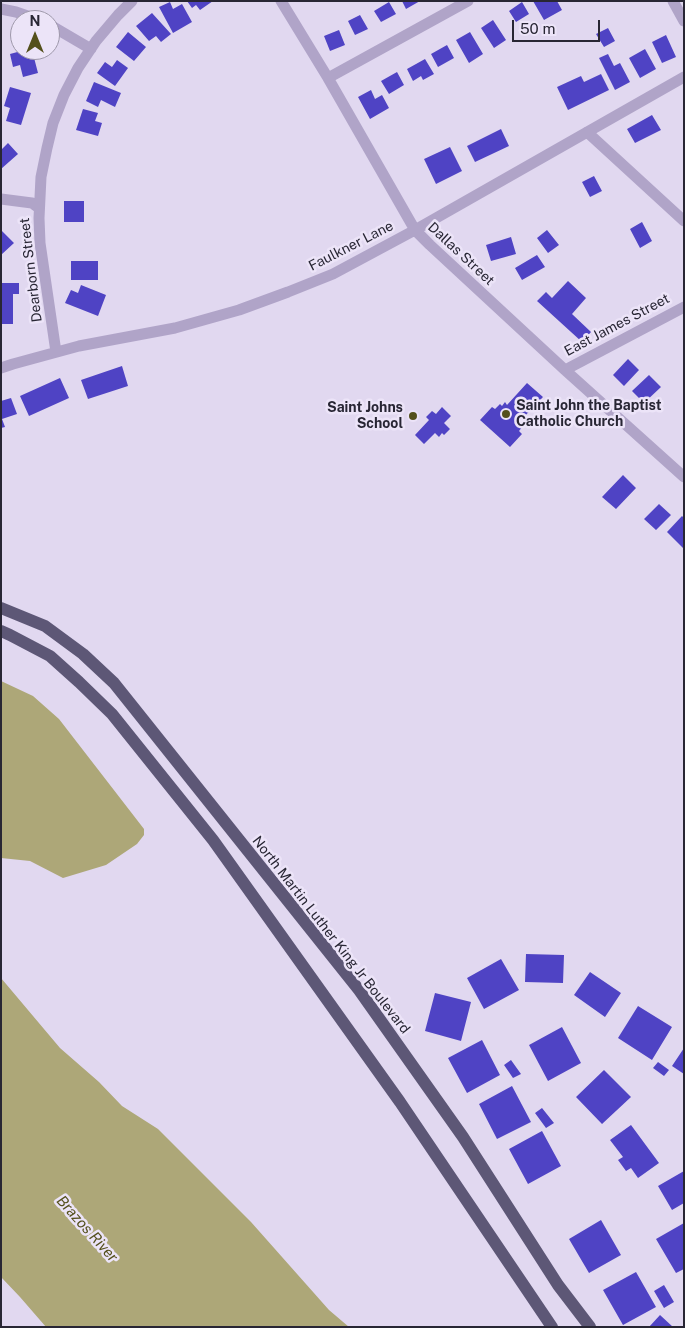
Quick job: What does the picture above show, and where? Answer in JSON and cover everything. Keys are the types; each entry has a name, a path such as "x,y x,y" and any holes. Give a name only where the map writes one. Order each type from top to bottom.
{"main road":[{"name":"North Martin Luther King Jr Boulevard","path":"1,608 45,626 83,654 114,683 359,990 463,1138 558,1285 590,1327"},
{"path":"1,632 50,656 112,714 213,840 400,1102 552,1327"}],"street":[{"name":"Dearborn Street","path":"56,352 40,243 39,208 46,148 64,95 78,68 91,49 132,1"},
{"name":"Dallas Street","path":"282,1 415,230 565,370 684,477"},
{"path":"328,78 468,1"},
{"path":"673,1 684,21"},
{"path":"60,31 91,49"},
{"name":"Faulkner Lane","path":"1,368 79,346 176,328 240,310 333,274 415,230 684,77"},
{"path":"587,132 684,221"},
{"path":"1,198 32,203 39,208"},
{"name":"East James Street","path":"565,370 684,307"}],"water":[{"path":"1,681 33,696 59,719 144,829 144,835 137,844 106,865 63,878 30,861 1,858"},
{"name":"Brazos River","path":"1,978 60,1048 99,1082 122,1106 158,1129 251,1222 329,1310 349,1327 46,1327 1,1277"}],"building":[{"path":"187,1 213,1 200,10 196,5 192,8"},
{"path":"402,1 420,1 406,9"},
{"path":"533,1 557,1 562,10 544,20"},
{"path":"170,2 173,9 182,4 192,22 173,33 159,7"},
{"path":"389,2 396,14 381,22 374,11"},
{"path":"522,2 529,14 516,22 509,11"},
{"path":"152,13 171,34 161,42 156,36 149,41 136,26"},
{"path":"360,15 368,29 355,35 348,21"},
{"path":"493,20 506,40 494,48 481,28"},
{"path":"608,28 615,41 604,47 596,34"},
{"path":"339,30 345,45 330,51 324,36"},
{"path":"128,32 146,47 134,61 116,47"},
{"path":"470,32 483,54 469,63 456,40"},
{"path":"666,35 676,57 662,63 652,42"},
{"path":"447,45 454,58 438,67 431,54"},
{"path":"645,49 656,69 640,78 629,58"},
{"path":"608,54 614,66 620,63 630,82 615,90 599,58"},
{"path":"425,59 434,74 423,80 421,76 413,81 407,69"},
{"path":"11,60 35,60 38,73 23,77 20,65 13,67"},
{"path":"117,60 128,68 115,86 97,73 105,62 112,67"},
{"path":"397,72 404,85 389,94 381,81"},
{"path":"601,74 609,90 568,110 557,87 581,76 584,82"},
{"path":"94,82 121,93 115,107 101,100 98,107 86,101"},
{"path":"10,87 31,93 21,125 6,121 10,108 4,106"},
{"path":"371,90 375,99 382,95 389,108 370,119 358,97"},
{"path":"83,109 98,113 95,121 102,123 98,136 76,130"},
{"path":"652,115 661,130 635,143 627,129"},
{"path":"501,129 509,146 475,162 467,146"},
{"path":"8,143 18,154 1,169 1,150"},
{"path":"450,147 462,171 436,184 424,159"},
{"path":"594,176 602,191 590,197 582,182"},
{"path":"64,201 84,201 84,222 64,222"},
{"path":"642,222 652,241 640,248 630,229"},
{"path":"1,230 14,243 1,255"},
{"path":"547,230 559,245 548,253 537,238"},
{"path":"511,237 516,254 491,261 486,245"},
{"path":"537,255 545,267 522,280 515,268"},
{"path":"71,261 98,261 98,280 71,280"},
{"path":"568,281 586,298 572,314 591,332 582,342 537,301 546,292 552,298"},
{"path":"1,283 19,283 19,294 13,294 13,324 1,324"},
{"path":"81,285 106,295 98,316 65,303 71,290 78,293"},
{"path":"628,359 639,370 624,386 613,375"},
{"path":"122,366 128,386 88,399 81,380"},
{"path":"649,375 661,387 644,403 632,391"},
{"path":"60,378 69,398 29,416 20,396"},
{"name":"Saint John the Baptist Catholic Church","path":"527,383 543,397 522,419 524,421 521,425 523,426 519,431 522,434 510,447 480,420 492,407 495,409 500,404 502,406 505,402 507,405"},
{"path":"11,398 17,414 2,419 5,427 1,428 1,401"},
{"path":"442,407 451,416 444,423 450,429 439,437 435,433 424,444 415,435 429,420 426,417 432,411 436,414"},
{"path":"623,475 636,488 616,509 602,497"},
{"path":"659,504 671,515 656,530 644,519"},
{"path":"682,516 684,518 684,549 667,532"},
{"path":"526,954 564,955 563,983 525,982"},
{"path":"501,959 519,990 484,1009 467,978"},
{"path":"590,972 621,993 605,1017 574,995"},
{"path":"435,993 471,1002 461,1041 425,1031"},
{"path":"638,1006 672,1027 652,1060 618,1038"},
{"path":"562,1027 581,1063 548,1081 529,1045"},
{"path":"482,1040 500,1075 467,1093 448,1058"},
{"path":"684,1048 684,1074 672,1066"},
{"path":"511,1060 521,1074 513,1078 504,1065"},
{"path":"658,1062 669,1070 664,1076 653,1068"},
{"path":"604,1070 631,1097 602,1124 576,1097"},
{"path":"512,1086 531,1122 497,1139 479,1104"},
{"path":"542,1108 554,1123 546,1128 535,1113"},
{"path":"631,1125 659,1163 638,1178 631,1168 626,1171 618,1160 623,1157 610,1140"},
{"path":"542,1131 561,1166 528,1184 509,1149"},
{"path":"684,1171 684,1203 672,1210 658,1186"},
{"path":"601,1220 621,1255 589,1273 569,1239"},
{"path":"684,1223 684,1269 676,1273 656,1239"},
{"path":"636,1272 656,1307 623,1325 603,1290"},
{"path":"664,1285 674,1302 664,1308 654,1291"},
{"path":"660,1315 673,1327 649,1327"}],"place":[{"name":"Saint John the Baptist Catholic Church","path":"506,414"},
{"name":"Saint Johns School","path":"413,416"}]}
